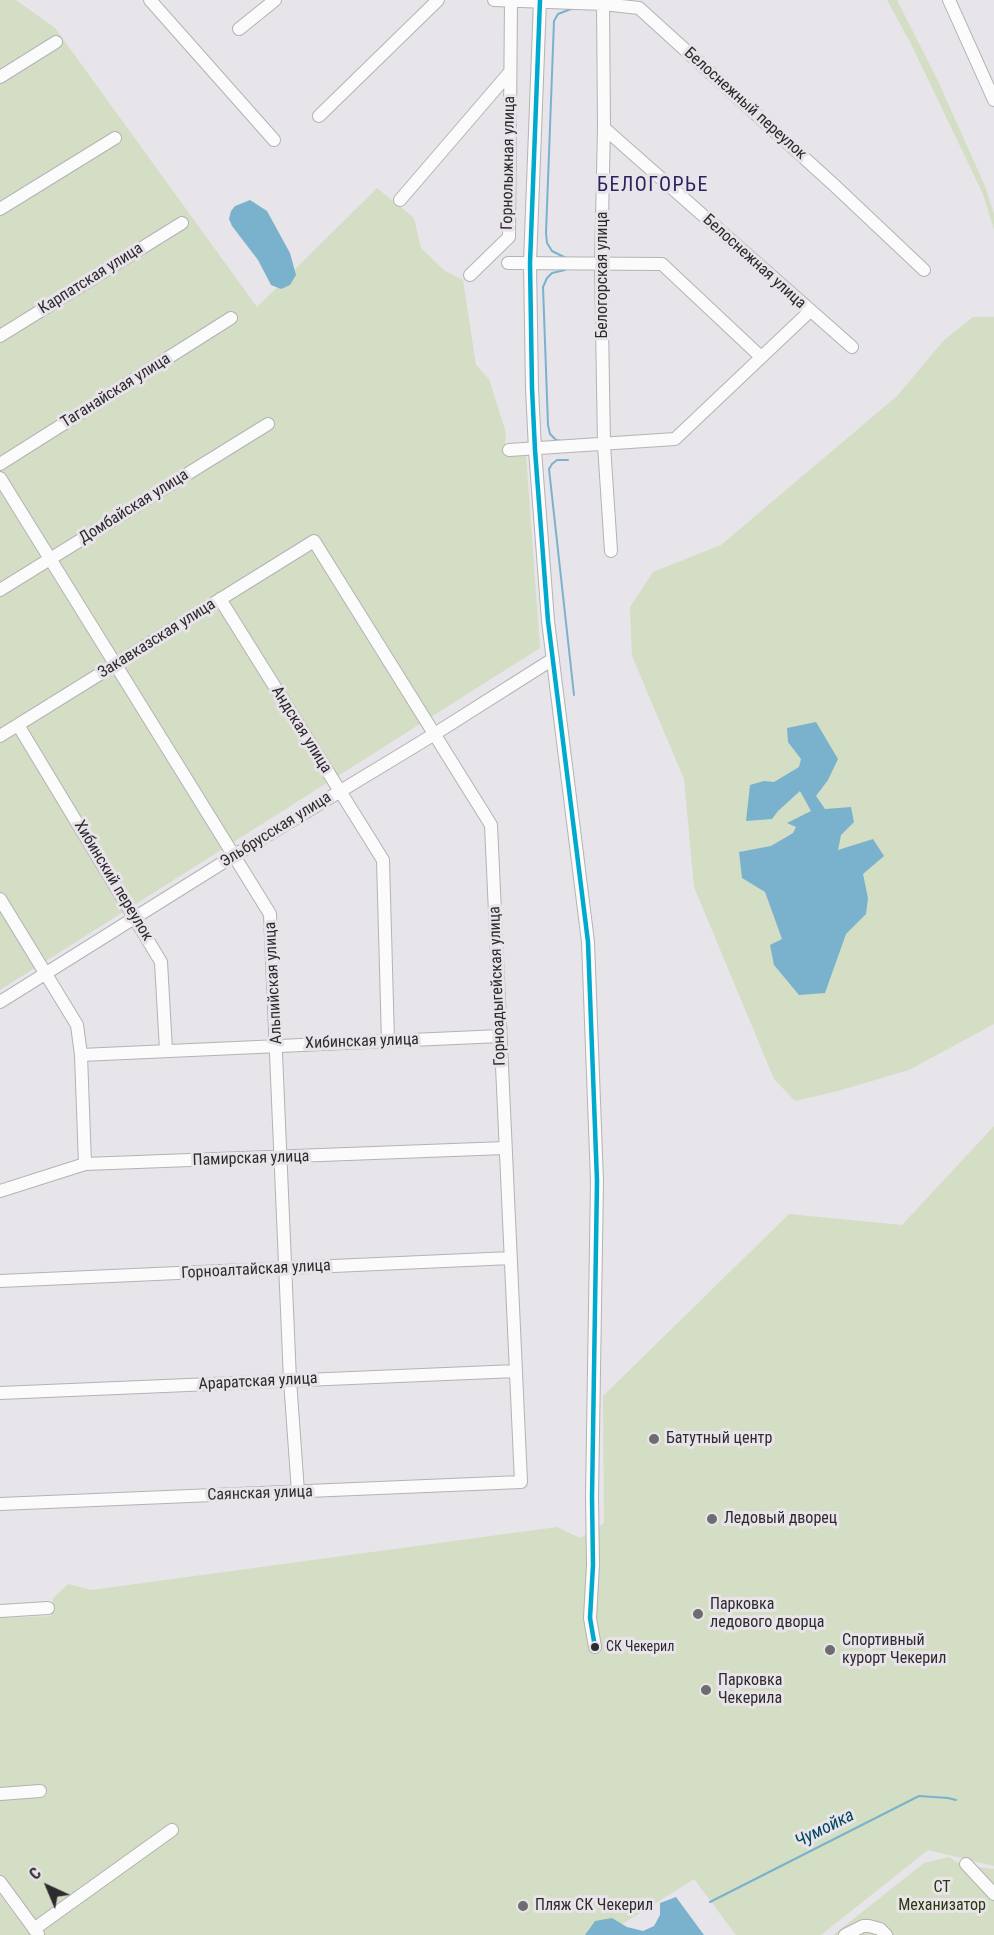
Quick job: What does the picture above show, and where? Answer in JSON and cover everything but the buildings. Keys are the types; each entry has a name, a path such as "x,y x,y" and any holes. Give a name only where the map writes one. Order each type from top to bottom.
{"street":[{"path":"150,0 274,140"},
{"path":"239,29 275,0"},
{"path":"320,116 438,0"},
{"name":"Белоснежный переулок","path":"494,0 603,2 639,8 924,270"},
{"path":"949,0 994,100"},
{"name":"Горнолыжная улица","path":"471,275 509,237 511,1"},
{"path":"540,1 530,263 535,450 548,621 588,942 597,1181 593,1565 590,1618 595,1647"},
{"name":"Белогорская улица","path":"603,2 604,128 601,264 604,445 611,551"},
{"path":"0,77 56,42"},
{"path":"979,66 994,66"},
{"name":"Горнолыжная улица","path":"400,200 510,72"},
{"name":"Белоснежная улица","path":"604,128 852,348"},
{"path":"0,209 115,138"},
{"name":"Карпатская улица","path":"0,336 182,223"},
{"path":"508,263 662,264 761,357"},
{"path":"509,450 675,439 809,312"},
{"name":"Таганайская улица","path":"0,464 231,318"},
{"name":"Домбайская улица","path":"0,590 268,424"},
{"name":"Альпийская улица","path":"0,478 270,914 290,1380 298,1492"},
{"name":"Закавказская улица","path":"0,736 314,541"},
{"name":"Горноадыгейская улица","path":"314,541 492,825 521,1482"},
{"name":"Андская улица","path":"220,599 383,860 388,1041"},
{"name":"Эльбрусская улица","path":"0,1002 339,791 434,735 553,659"},
{"name":"Хибинский переулок","path":"18,725 136,917 161,962 166,1050"},
{"path":"0,899 77,1025 81,1055 85,1164"},
{"name":"Хибинская улица","path":"81,1055 500,1036"},
{"name":"Памирская улица","path":"0,1191 85,1164 505,1148"},
{"name":"Горноалтайская улица","path":"0,1281 511,1258"},
{"name":"Араратская улица","path":"0,1393 516,1371"},
{"name":"Саянская улица","path":"0,1504 521,1482"},
{"path":"0,1611 48,1608"},
{"path":"0,1794 40,1791"},
{"path":"0,1882 36,1932 172,1830"},
{"path":"966,1864 994,1893"},
{"path":"845,1935 862,1926 869,1926 880,1929 886,1935"}],"green space":[{"path":"0,0 16,0 55,28 257,307 377,188 414,218 421,248 445,271 463,280 476,365 489,379 506,433 505,443 518,448 526,455 540,648 0,990"},
{"path":"887,0 897,0 938,81 985,186 994,214 994,230 983,194 910,42"},
{"path":"973,317 994,317 994,1024 909,1070 795,1101 774,1079 694,887 684,779 632,656 630,607 653,572 721,545 897,396 944,340"},
{"name":"Спортивный курорт Чекерил","path":"994,1126 994,1866 928,1850 821,1935 736,1935 694,1879 605,1935 0,1935 0,1618 51,1616 53,1598 68,1584 91,1590 557,1527 580,1538 604,1523 603,1396 789,1214 902,1225"},
{"name":"СТ Механизатор","path":"949,1857 962,1865 994,1869 994,1935 833,1935 924,1863"}],"water":[{"path":"250,200 267,211 290,253 296,275 290,285 281,289 271,285 258,260 229,219 235,206"},
{"path":"816,722 838,759 828,780 816,796 825,809 851,807 854,822 841,835 838,850 873,839 884,856 863,874 868,898 866,914 846,934 825,993 799,995 774,965 770,945 782,939 765,892 742,878 739,852 771,846 793,833 796,827 787,823 811,811 800,791 772,819 746,821 750,785 764,781 774,782 799,767 801,759 788,742 787,728"},
{"path":"676,1897 704,1935 585,1935 595,1921 612,1918 627,1927 643,1931 654,1926 660,1915 660,1903"}],"waterway":[{"path":"566,258 552,251 547,243 546,233 554,21 558,14 571,9"},
{"path":"562,441 556,440 550,434 548,425 543,287 552,273 565,270"},
{"path":"568,460 557,460 549,469 574,695"},
{"name":"Чумойка","path":"710,1902 919,1796 956,1800"}],"transit line":[{"path":"540,0 530,263 532,388 548,621 588,942 597,1181 593,1565 590,1618 595,1647"}],"place":[{"name":"Батутный центр","path":"654,1439"},
{"name":"Ледовый дворец","path":"712,1519"},
{"name":"Парковка ледового дворца","path":"698,1614"},
{"name":"СК Чекерил","path":"595,1647"},
{"name":"Спортивный курорт Чекерил","path":"830,1650"},
{"name":"Парковка Чекерила","path":"706,1690"},
{"name":"Пляж СК Чекерил","path":"523,1906"}],"district":[{"name":"БЕЛОГОРЬЕ","path":"653,186"}]}
